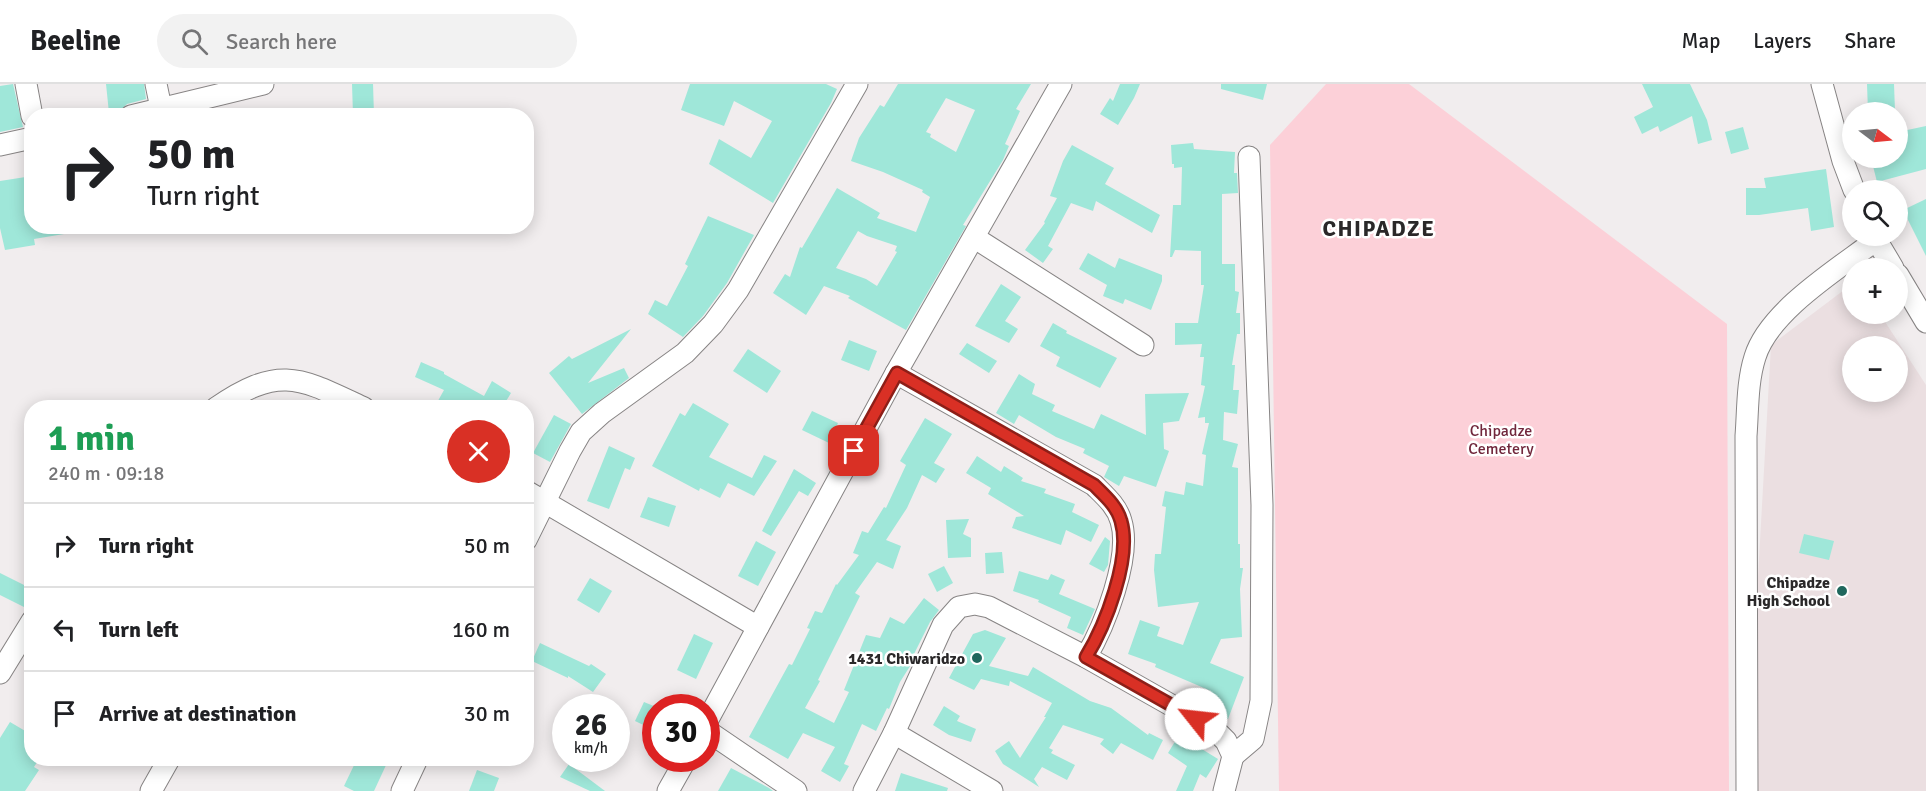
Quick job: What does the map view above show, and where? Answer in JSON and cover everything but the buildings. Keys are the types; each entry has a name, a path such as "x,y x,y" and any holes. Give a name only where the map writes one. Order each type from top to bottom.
{"street":[{"path":"26,84 30,108"},
{"path":"156,84 161,108 263,84"},
{"path":"534,524 581,432 602,413 685,353 713,324 738,290 857,84"},
{"path":"720,697 897,373 1062,84"},
{"path":"1822,84 1850,180"},
{"path":"0,145 24,140"},
{"path":"1224,791 1233,756 1253,739 1261,701 1262,506 1249,157"},
{"path":"975,238 1143,345"},
{"path":"1748,791 1746,435 1749,387 1755,357 1769,329 1786,309 1865,246"},
{"path":"1908,291 1925,319"},
{"path":"897,373 1094,485 1113,503 1122,522 1123,546 1108,612 1086,657"},
{"path":"230,400 255,386 288,379 309,383 346,400"},
{"path":"534,495 758,627"},
{"path":"864,791 894,733 943,625 959,607 975,604 989,607 1086,657 1215,730 1226,741 1233,756"},
{"path":"0,673 24,634"},
{"path":"894,733 993,791"},
{"path":"720,739 796,791"},
{"path":"151,791 165,766"},
{"path":"402,791 414,766"},
{"path":"668,791 679,772"}],"shaded area":[{"name":"Chipadze High School","path":"1842,292 1842,324 1886,324 1894,336 1842,336 1842,402 1908,402 1908,357 1926,385 1926,791 1746,791 1771,345"}],"green space":[{"name":"Chipadze Cemetery","path":"1326,84 1409,84 1727,324 1729,791 1279,791 1270,145"}],"place":[{"name":"Chipadze High School","path":"1842,591"},
{"name":"1431 Chiwaridzo","path":"977,658"}],"district":[{"name":"CHIPADZE","path":"1379,228"}],"route":[{"path":"854,451 897,373 1094,485 1113,503 1122,522 1123,546 1108,612 1086,657 1196,719"}]}
